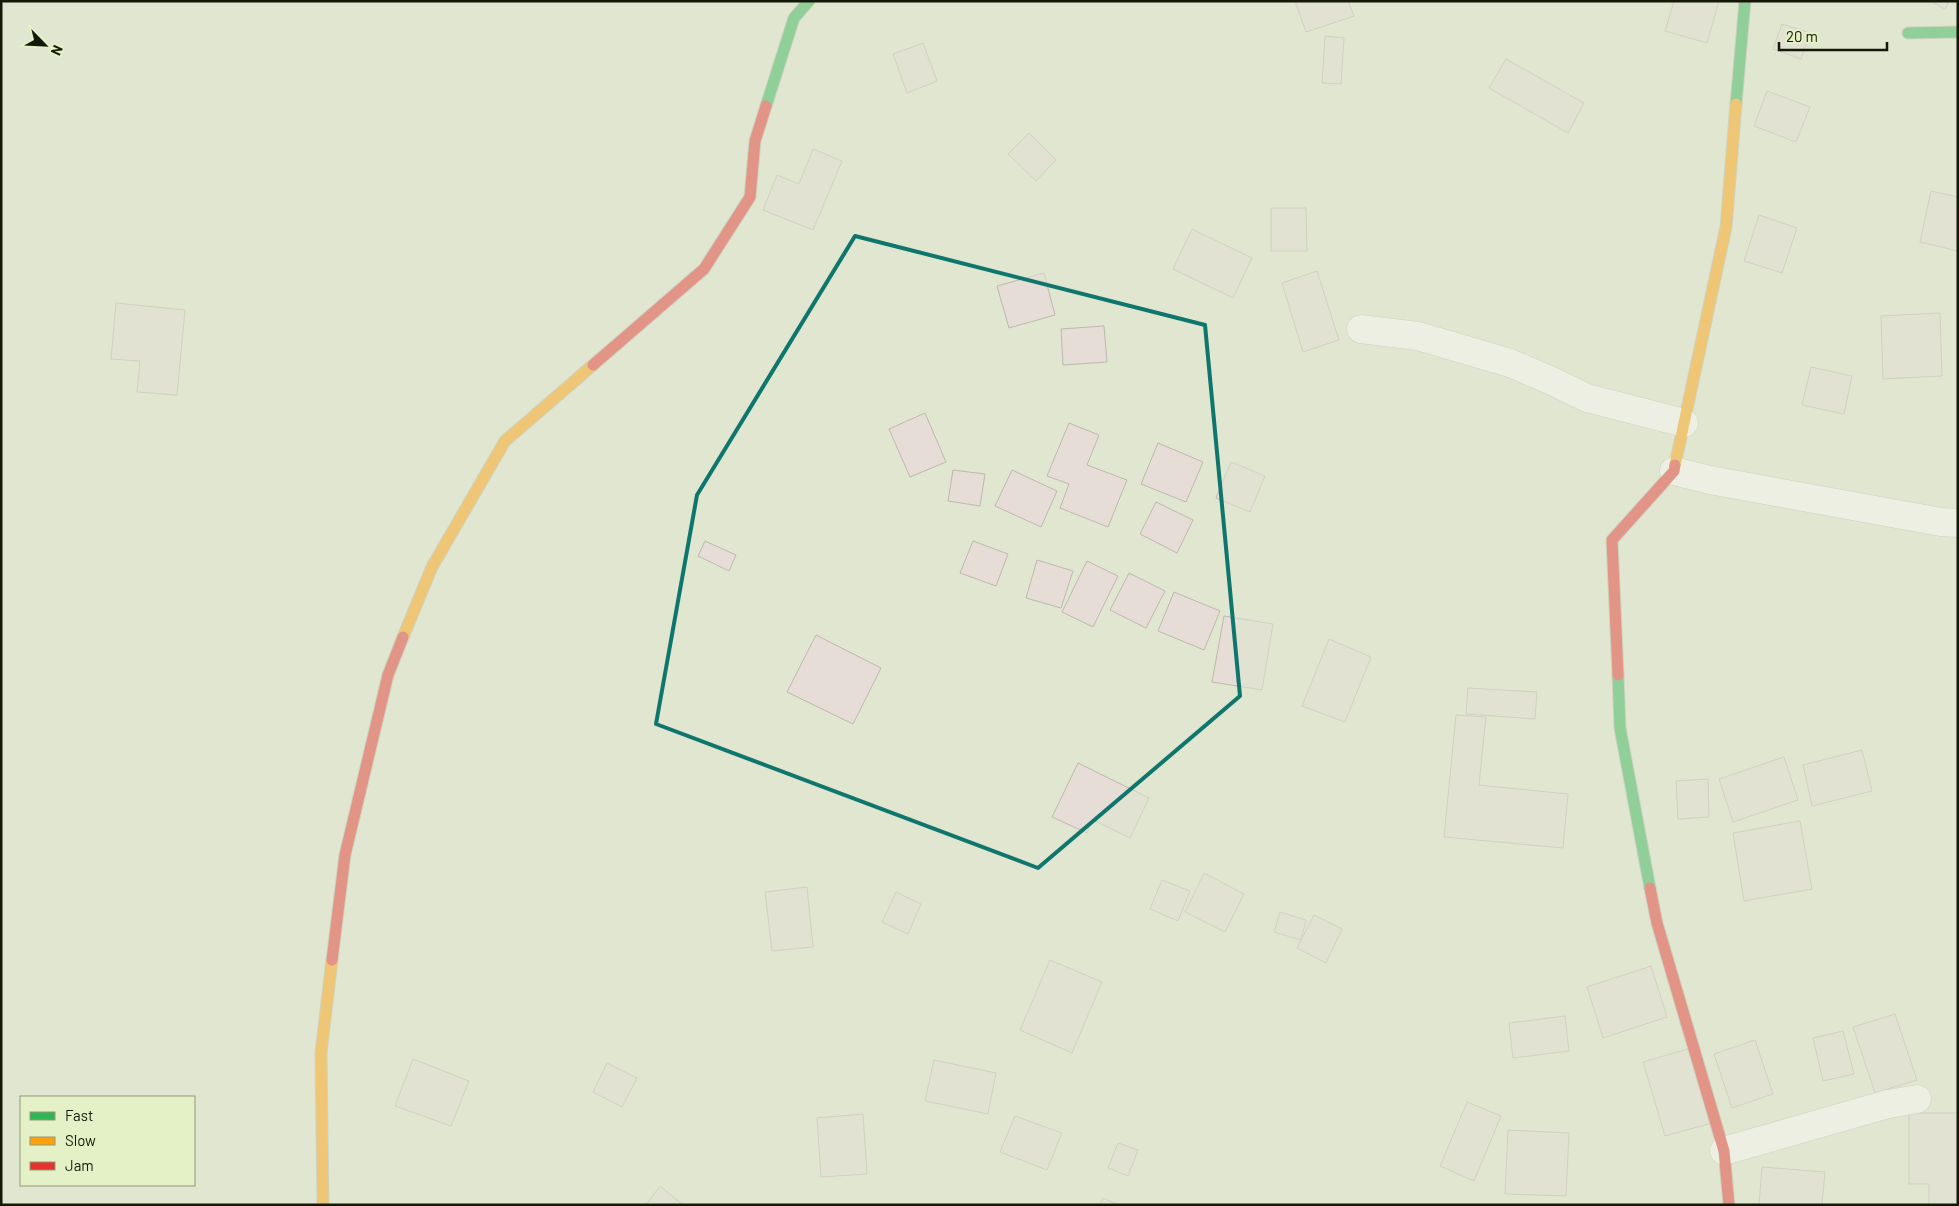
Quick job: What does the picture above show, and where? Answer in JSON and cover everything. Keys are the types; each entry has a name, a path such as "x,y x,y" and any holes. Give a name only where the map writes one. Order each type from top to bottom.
{"street":[{"path":"323,1205 322,1054 345,855 388,674 432,567 505,441 704,270 750,197 755,141 794,18 809,1"},
{"path":"1729,1205 1724,1151 1657,923 1620,728 1612,540 1674,471 1726,227 1746,1"},
{"path":"1908,33 1958,32"},
{"path":"1361,329 1418,336 1510,363 1552,380 1587,398 1684,423"},
{"path":"1674,471 1710,480 1941,522 1958,523"},
{"path":"1724,1151 1888,1104 1917,1099"}],"highlighted area":[{"path":"855,236 1205,325 1240,696 1038,868 656,724 697,495"}],"building":[{"path":"1295,1 1348,1 1354,16 1306,32"},
{"path":"1674,1 1719,1 1707,43 1665,31"},
{"path":"1930,1 1949,1 1945,9"},
{"path":"1782,24 1810,33 1801,59 1773,49"},
{"path":"1325,36 1344,38 1341,84 1322,83"},
{"path":"923,43 937,81 907,93 893,54"},
{"path":"1506,59 1584,103 1568,133 1489,88"},
{"path":"1767,91 1810,107 1796,142 1754,126"},
{"path":"1029,133 1056,160 1036,181 1008,154"},
{"path":"813,149 842,161 813,230 763,210 777,175 799,184"},
{"path":"1931,191 1958,197 1958,251 1920,242"},
{"path":"1271,208 1306,208 1307,251 1271,251"},
{"path":"1759,215 1797,228 1782,273 1744,261"},
{"path":"1192,229 1252,258 1233,298 1173,269"},
{"path":"1317,271 1339,340 1303,352 1282,283"},
{"path":"1044,273 1055,315 1009,328 997,286"},
{"path":"116,303 185,310 177,395 137,392 140,361 111,359"},
{"path":"1940,313 1942,376 1883,379 1881,316"},
{"path":"1104,326 1107,362 1063,365 1061,329"},
{"path":"1811,367 1852,376 1844,414 1802,405"},
{"path":"925,413 946,462 910,477 889,429"},
{"path":"1069,423 1099,435 1087,465 1127,480 1108,527 1060,508 1069,484 1047,476"},
{"path":"1158,443 1203,462 1186,502 1141,484"},
{"path":"1231,462 1265,476 1250,512 1216,498"},
{"path":"953,470 985,474 980,506 948,501"},
{"path":"1012,470 1057,491 1041,527 995,506"},
{"path":"1156,502 1193,520 1177,553 1140,534"},
{"path":"705,541 736,555 729,571 698,556"},
{"path":"973,541 1008,554 996,586 960,573"},
{"path":"1037,560 1073,571 1061,608 1026,598"},
{"path":"1087,561 1118,576 1093,627 1062,612"},
{"path":"1129,573 1165,591 1146,628 1110,610"},
{"path":"1174,592 1220,611 1204,650 1158,631"},
{"path":"1224,616 1273,624 1262,690 1212,682"},
{"path":"816,635 881,668 853,724 787,692"},
{"path":"1329,639 1371,657 1345,722 1302,706"},
{"path":"1468,688 1537,692 1535,719 1466,714"},
{"path":"1456,715 1486,717 1479,785 1568,794 1563,848 1444,837"},
{"path":"1862,750 1872,791 1812,806 1803,765"},
{"path":"1784,757 1798,800 1733,822 1719,779"},
{"path":"1078,763 1149,798 1130,838 1093,820 1087,833 1052,817"},
{"path":"1708,779 1709,817 1678,819 1676,781"},
{"path":"1800,821 1812,889 1744,901 1733,833"},
{"path":"1204,873 1244,894 1225,932 1185,912"},
{"path":"1162,880 1190,891 1178,921 1150,909"},
{"path":"807,887 813,947 772,951 765,892"},
{"path":"896,892 921,904 908,934 882,922"},
{"path":"1280,912 1306,920 1301,940 1274,932"},
{"path":"1314,915 1342,929 1326,963 1297,948"},
{"path":"1050,960 1102,982 1072,1053 1020,1030"},
{"path":"1651,966 1667,1017 1603,1038 1587,987"},
{"path":"1895,1014 1917,1080 1875,1093 1853,1027"},
{"path":"1565,1016 1569,1051 1513,1058 1509,1023"},
{"path":"1843,1031 1854,1074 1823,1081 1813,1038"},
{"path":"1755,1040 1773,1094 1732,1108 1714,1054"},
{"path":"1691,1048 1712,1123 1665,1136 1643,1062"},
{"path":"413,1059 469,1081 451,1126 395,1106"},
{"path":"934,1060 996,1073 988,1114 925,1101"},
{"path":"607,1063 637,1078 622,1107 593,1092"},
{"path":"1467,1102 1501,1116 1474,1181 1440,1166"},
{"path":"1909,1113 1958,1113 1958,1205 1929,1205 1929,1184 1909,1184"},
{"path":"863,1114 867,1174 821,1177 817,1118"},
{"path":"1015,1116 1062,1133 1047,1170 1000,1152"},
{"path":"1508,1130 1569,1133 1566,1196 1505,1194"},
{"path":"1118,1143 1138,1150 1128,1176 1108,1168"},
{"path":"1762,1167 1825,1172 1822,1205 1759,1205"},
{"path":"660,1186 683,1205 646,1205"},
{"path":"1103,1198 1119,1205 1100,1205"}],"traffic: fast":[{"path":"766,106 794,18 809,1"},
{"path":"1736,104 1745,1"},
{"path":"1908,33 1958,32"},
{"path":"1618,675 1620,728 1650,888"}],"traffic: slow":[{"path":"1675,465 1726,227 1736,104"},
{"path":"403,637 432,567 505,441 593,365"},
{"path":"323,1205 321,1053 332,960"}],"traffic: jam":[{"path":"593,365 704,269 750,197 755,141 766,106"},
{"path":"1618,675 1612,540 1674,471 1675,465"},
{"path":"332,960 345,855 388,675 403,637"},
{"path":"1650,888 1657,923 1724,1151 1729,1205"}]}
